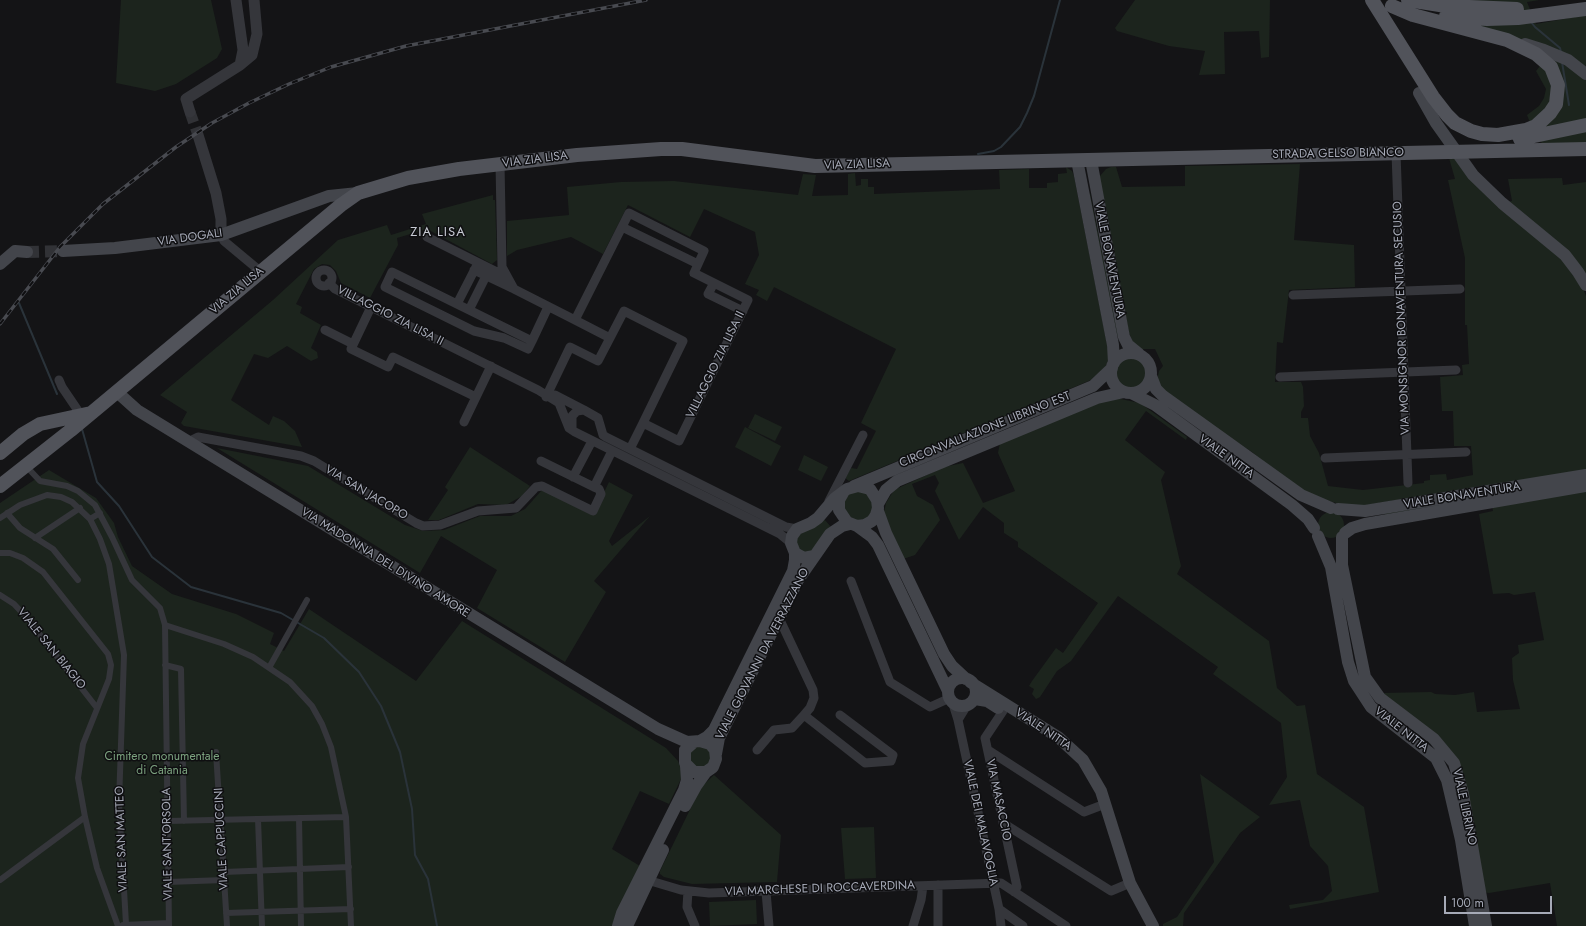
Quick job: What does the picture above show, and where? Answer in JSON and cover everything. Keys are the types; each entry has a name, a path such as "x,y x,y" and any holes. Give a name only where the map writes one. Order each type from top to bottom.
{"main road":[{"path":"1362,0 1420,93 1436,123 1473,175 1502,203 1565,255 1575,267 1586,285"},
{"path":"1371,0 1392,6 1456,17 1586,9"},
{"path":"1371,0 1439,106 1456,123 1471,131 1482,134 1498,135 1526,130 1544,120 1556,104 1558,85 1548,56"},
{"path":"1408,0 1446,6 1516,13"},
{"path":"1532,12 1584,0"},
{"path":"1392,6 1413,15 1507,40 1536,54 1568,60 1586,74"},
{"path":"1420,93 1441,121 1451,129 1479,142 1498,143 1581,127"},
{"name":"STRADA GELSO BIANCO","path":"1059,161 1583,148"},
{"name":"VIA ZIA LISA","path":"0,486 60,438 86,414 117,392 260,271 358,193 408,178 500,164 661,149 682,149 816,166 1059,161"},
{"path":"1084,160 1083,192 1113,345 1111,376 1114,383 1127,392"},
{"name":"VIALE BONAVENTURA","path":"1084,160 1096,191 1124,337 1128,345 1139,354"},
{"path":"1083,192 1096,191"},
{"name":"VIA DOGALI","path":"63,251 115,248 222,235 329,196 358,193"},
{"path":"329,196 341,205"},
{"path":"7,258 27,252"},
{"path":"854,525 869,523 874,518 886,490 897,480 1097,398 1143,389 1149,383 1151,376 1149,363 1139,354 1123,354 1112,365"},
{"name":"CIRCONVALLAZIONE LIBRINO EST","path":"797,529 811,523 846,487 1093,386 1112,365"},
{"name":"VIALE BONAVENTURA","path":"1151,376 1156,389 1163,396 1301,495 1334,508 1365,511 1491,497 1586,474"},
{"name":"VIA MADONNA DEL DIVINO AMORE","path":"117,392 137,410 188,442 658,729"},
{"name":"VIALE NITTA","path":"1127,392 1155,405 1292,505 1308,519 1316,532 1331,567 1348,662 1358,688 1371,707 1383,718 1436,758 1445,774 1452,796 1461,840 1475,926"},
{"name":"VIA ZIA LISA","path":"0,453 23,434 40,424 86,414"},
{"path":"51,421 59,427 60,438"},
{"path":"878,507 876,496 870,489 862,486 846,487 839,500 839,510 842,517 872,537 878,545 950,697 958,706 970,703 987,702 1053,742 1072,758 1089,782 1101,805"},
{"path":"1343,535 1347,521 1343,513 1334,508 1324,509 1317,514 1314,522 1316,532 1330,541 1343,535 1352,528 1365,524 1491,497 1586,486"},
{"name":"VIALE NITTA","path":"878,507 886,533 944,654 952,666 968,680 1058,737 1072,748 1089,768 1101,791 1101,805 1126,884 1153,926"},
{"name":"VIALE GIOVANNI DA VERRAZZANO","path":"716,754 719,738 798,580 830,534 842,526 854,525"},
{"name":"VIALE GIOVANNI DA VERRAZZANO","path":"697,741 711,734 793,571 796,560 792,536 797,529"},
{"name":"VIALE LIBRINO","path":"1343,535 1342,565 1365,677 1380,698 1434,739 1454,763 1463,794 1486,926"},
{"path":"793,548 804,558 814,556"},
{"path":"950,697 949,684 954,679 960,677 968,680 975,690 970,703"},
{"path":"618,926 675,818 706,772 714,764 716,754 710,744 681,740 658,729"},
{"path":"658,729 697,773 706,772"},
{"path":"675,818 686,786 685,761 687,747 697,741"},
{"path":"627,926 644,879"},
{"path":"1126,884 1145,926"}],"street":[{"path":"236,0 243,50 240,65"},
{"path":"190,112 186,100 240,65 252,55 255,49 257,34 254,0"},
{"path":"238,12 245,17 249,17 256,12"},
{"path":"198,135 216,193 222,219 222,235 224,241 260,271"},
{"name":"VIA MONSIGNOR BONAVENTURA SECUSIO","path":"1396,153 1408,483"},
{"path":"500,164 502,268 514,289"},
{"path":"575,320 622,226 630,212 704,250 698,264 622,226"},
{"path":"427,237 476,266 507,277"},
{"name":"VILLAGGIO ZIA LISA II","path":"643,423 679,441 748,300 694,272 698,264"},
{"path":"476,266 486,276 610,338"},
{"path":"458,324 476,266"},
{"path":"532,341 392,272 385,287 474,331 504,338 528,349 532,341 548,306"},
{"path":"464,307 486,276"},
{"path":"714,282 708,294 743,311"},
{"name":"VILLAGGIO ZIA LISA II","path":"329,283 335,289 547,394"},
{"path":"1293,295 1460,289"},
{"path":"371,307 351,349 388,367 393,357 476,397"},
{"path":"547,394 570,347 598,361 624,311 683,341 630,448"},
{"path":"325,330 353,344"},
{"path":"464,422 491,366"},
{"path":"1280,377 1456,370"},
{"path":"59,380 62,387 86,414"},
{"path":"547,394 584,410 598,418 603,435 786,527 797,529"},
{"path":"547,394 561,406 567,425 572,431 780,534 793,548"},
{"path":"572,431 572,416 578,411 584,410"},
{"path":"846,487 862,435"},
{"name":"VIA SAN JACOPO","path":"188,442 198,437 301,456 314,461 416,523 424,526 440,525 478,511 516,508 536,487 542,486 593,511 601,494 599,489 594,487"},
{"path":"573,476 592,441"},
{"path":"541,461 594,487 612,451"},
{"path":"1326,458 1466,452"},
{"name":"VIALE SANT'ORSOLA","path":"26,466 40,481 56,483 78,491 95,505 100,512 132,580 156,602 160,608 165,624 169,925"},
{"name":"VIALE SAN MATTEO","path":"0,518 20,505 47,495 61,497 80,508 90,519 100,539 109,564 124,654 119,803 121,926"},
{"path":"35,538 80,508"},
{"path":"90,519 100,512"},
{"path":"7,513 20,528 53,549 78,580"},
{"path":"0,553 19,556 42,570 108,654 110,670 105,691 83,744 79,763 78,778 84,817 97,868 121,926 169,925"},
{"path":"850,581 890,682 930,707 950,697"},
{"name":"VIALE SAN BIAGIO","path":"0,595 14,604 27,618 97,708"},
{"path":"270,666 307,600"},
{"path":"757,750 774,730 792,728 810,708 814,698 813,690 779,618"},
{"path":"165,624 224,644 270,666 303,694 312,706 322,724 331,747 346,817 351,926"},
{"path":"165,665 181,669 184,821"},
{"name":"VIALE DEI MALAVOGLIA","path":"950,697 958,720 999,909 1000,926"},
{"path":"958,720 970,703"},
{"name":"VIA MASACCIO","path":"1003,711 985,738 1017,887 1014,892"},
{"path":"804,715 865,763 891,761 893,754 840,715"},
{"path":"988,750 1084,812 1101,805"},
{"name":"VIALE CAPPUCCINI","path":"216,752 227,926"},
{"path":"0,880 84,817"},
{"path":"168,821 346,817"},
{"path":"298,818 302,926"},
{"path":"258,819 262,926"},
{"path":"1003,823 1111,891 1126,884"},
{"path":"224,872 349,867"},
{"name":"VIA MARCHESE DI ROCCAVERDINA","path":"644,879 663,886 709,893 1001,883 1066,926"},
{"path":"168,882 224,880"},
{"path":"938,885 938,926"},
{"path":"913,926 921,900 923,886"},
{"path":"688,891 687,906 695,926"},
{"path":"766,892 769,926"},
{"path":"226,913 351,909"},
{"path":"999,909 1023,926"},
{"path":"1047,926 1049,915"}],"green space":[{"path":"121,0 211,0 222,49 217,58 176,84 155,91 116,83"},
{"path":"1135,0 1270,0 1269,57 1261,58 1259,31 1224,32 1225,74 1199,75 1205,51 1169,46 1117,31 1115,28"},
{"path":"1450,0 1539,0 1527,2 1536,24 1586,15 1586,142 1578,144 1543,145 1533,130 1527,115 1539,106 1544,98 1546,89 1536,71 1547,57 1460,23"},
{"path":"1449,158 1464,159 1497,204 1512,201 1508,179 1562,178 1563,185 1586,182 1586,278 1581,283 1586,296 1586,926 1557,926 1550,883 1489,893 1484,892 1459,767 1382,693 1431,692 1435,694 1455,695 1474,692 1477,712 1520,709 1513,680 1512,658 1519,653 1518,645 1544,640 1535,592 1514,595 1509,593 1493,594 1479,514 1493,511 1491,499 1384,516 1385,513 1490,494 1488,485 1361,506 1340,504 1321,499 1304,491 1270,467 1252,452 1221,432 1162,389 1157,380 1159,371 1163,366 1155,349 1141,349 1133,343 1129,333 1099,177 1106,169 1116,167 1122,187 1185,186 1185,166 1300,164 1294,240 1354,245 1355,287 1289,290 1283,343 1277,342 1275,382 1301,382 1303,387 1304,406 1301,412 1301,418 1308,418 1310,436 1319,453 1328,486 1363,490 1424,483 1424,481 1430,480 1430,475 1446,474 1447,480 1473,475 1471,446 1454,446 1453,411 1442,411 1440,377 1463,375 1462,365 1469,364 1467,325 1465,325 1465,258 1448,180 1455,179"},
{"path":"1066,167 1072,171 1074,176 1109,354 1105,368 1091,380 849,481 845,478 851,468 857,469 876,431 861,423 896,349 774,287 767,301 756,295 759,290 745,284 759,255 755,232 704,209 690,237 628,205 603,254 571,237 517,250 507,256 507,221 569,215 567,187 621,182 674,181 798,195 803,174 816,175 812,196 848,195 848,174 855,173 856,186 861,185 861,179 868,179 868,187 874,187 874,194 1000,189 999,170 1029,169 1029,188 1047,188 1047,183 1058,182 1058,174 1067,173"},
{"path":"1090,193 1119,335 1117,336 1089,194"},
{"path":"493,195 493,200 495,200 497,260 492,264 427,229 397,238 398,245 370,298 341,283 336,271 330,265 322,264 314,269 296,304 302,307 300,313 321,325 311,348 317,352 318,358 311,361 287,346 268,358 254,354 231,400 269,425 273,416 284,421 295,431 302,447 184,426 181,423 187,412 160,395 273,300 338,240 387,225 391,235 426,224 422,214"},
{"path":"1131,357 1137,358 1144,364 1147,373 1146,379 1140,386 1131,389 1125,388 1118,382 1115,373 1116,367 1122,360"},
{"path":"1116,398 1140,403 1187,437 1186,440 1146,411 1125,440 1165,472 1161,480 1181,566 1177,574 1269,641 1277,688 1297,706 1305,705 1317,774 1364,807 1379,892 1290,909 1289,905 1323,900 1332,891 1328,866 1310,846 1300,800 1269,805 1287,777 1281,723 1213,674 1218,667 1118,596 1071,661 1057,671 1040,697 1036,699 1032,694 1034,689 1029,686 1032,681 1056,648 1063,653 1098,603 1018,547 1018,542 1004,533 1004,523 983,507 959,540 935,491 939,483 935,475 912,484 917,496 933,505 940,520 915,555 903,559 886,522 884,512 886,503 894,490 944,467 963,463 983,503 1015,491 998,453 1000,443 1108,399"},
{"path":"755,414 782,427 775,441 748,428"},
{"path":"745,427 781,446 771,466 735,447"},
{"path":"470,447 530,486 522,496 506,505 478,504 439,520 428,520 448,490 445,487"},
{"path":"217,448 308,466 405,525 423,531 444,530 480,516 511,516 525,509 542,490 593,515 609,482 633,495 609,541 612,546 650,516 594,581 606,592 565,662 477,608 497,570 441,536 420,573"},
{"path":"804,455 828,467 821,481 798,470"},
{"name":"Cimitero monumentale di Catania","path":"49,470 96,498 114,523 118,537 132,566 172,594 236,614 274,633 270,644 284,651 309,609 416,681 462,621 666,748 678,761 681,769 681,779 669,804 640,791 612,849 640,866 612,926 0,926 0,503"},
{"path":"852,490 868,493 874,508 867,519 851,521 842,503"},
{"path":"1331,512 1340,516 1344,525 1340,534 1331,538 1322,534 1318,525 1322,516"},
{"path":"824,519 832,528 813,552 801,552 795,540 798,535"},
{"path":"698,744 712,752 708,768 692,768 688,752"},
{"path":"1200,774 1260,817 1240,833 1184,913 1183,926 1163,926 1163,924 1177,917 1214,862"},
{"path":"714,775 781,835 777,882 692,884 664,877 660,874 660,871 701,787"},
{"path":"874,827 876,878 845,879 841,828"},
{"path":"756,900 757,924 710,926 709,902"}],"waterway":[{"path":"978,154 994,151 1001,147 1020,127 1034,96 1060,0"},
{"path":"1531,22 1560,48 1561,52"},
{"path":"1562,62 1569,105"},
{"path":"19,303 57,394"},
{"path":"82,429 97,482 119,506 152,557 191,587 281,613 324,638 359,672 381,706 400,752 412,809 415,855 428,879 437,926"}],"tunnel":[{"path":"190,112 198,135"},
{"path":"27,252 63,251"}],"railway":[{"path":"0,324 60,247 103,204 176,147 212,123 249,103 289,84 331,67 406,46 646,0"}],"district":[{"name":"ZIA LISA","path":"438,233"}]}
